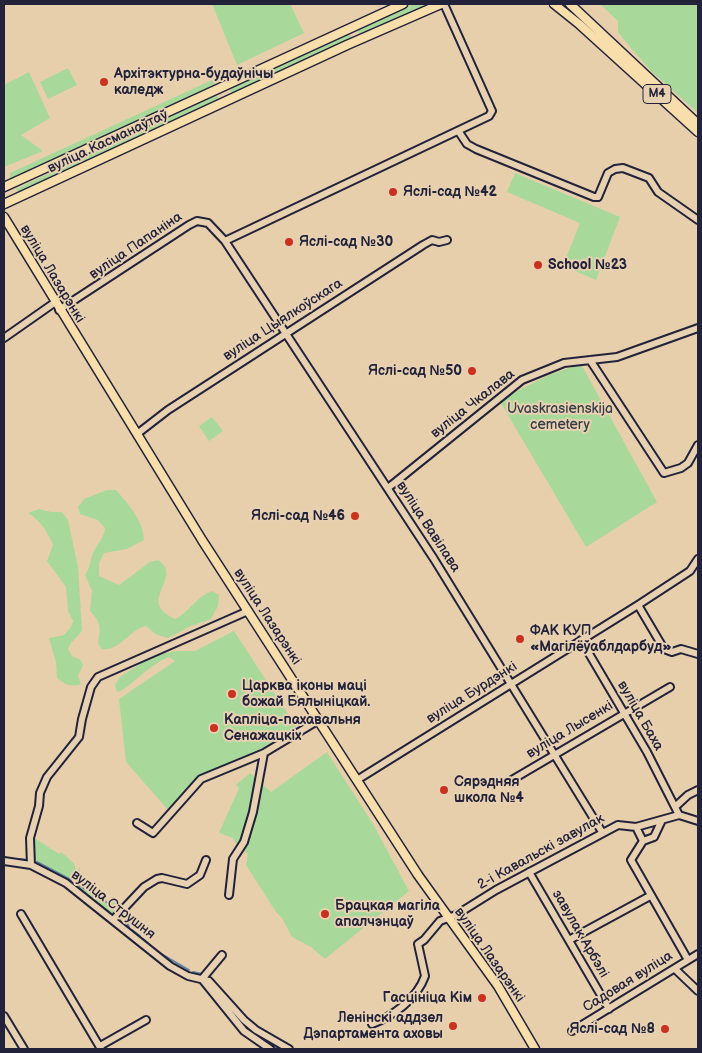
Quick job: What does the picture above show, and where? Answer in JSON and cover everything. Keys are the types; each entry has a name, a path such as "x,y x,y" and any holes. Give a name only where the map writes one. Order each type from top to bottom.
{"main road":[{"name":"вуліца Касманаўтаў","path":"4,187 403,4"},
{"name":"вуліца Касманаўтаў","path":"4,204 347,45 443,4"},
{"name":"М4","path":"554,4 579,24 698,132"},
{"name":"М4","path":"570,4 698,124"},
{"name":"вуліца Лазарэнкі","path":"4,217 54,303 248,611 448,918 498,986 534,1049"}],"street":[{"path":"225,241 459,132 489,116 492,111 443,4"},
{"path":"459,132 467,144 476,149 594,197 598,197 602,191 608,173 615,169 628,170 649,178 658,192 698,220"},
{"name":"вуліца Папаніна","path":"59,310 196,221 208,223 225,241"},
{"name":"вуліца Цыялкоўскага","path":"137,434 168,410 423,244 432,240 439,242 446,240"},
{"name":"вуліца Вавілава","path":"225,241 388,488 512,684 553,755 602,832"},
{"path":"4,338 54,303"},
{"name":"вуліца Чкалава","path":"388,488 522,380 564,363 617,357 698,328"},
{"path":"590,360 664,473 681,468 688,463 698,445"},
{"name":"вуліца Бурдэнкі","path":"357,780 638,605 690,571 698,559"},
{"path":"638,605 664,649 672,652 681,649 698,654"},
{"path":"31,865 30,838 39,806 40,794 47,777 80,737 82,718 91,687 98,677 248,611"},
{"name":"вуліца Баха","path":"581,640 624,713 675,807"},
{"name":"вуліца Лысенкі","path":"510,781 670,687"},
{"path":"137,823 153,833 201,779 264,753 319,720"},
{"path":"229,895 234,859 244,842 251,820 264,753"},
{"path":"698,790 688,795 675,807 679,815 698,821"},
{"name":"2-і Кавальскі завулак","path":"372,1024 389,1018 415,994 425,976 418,944 424,940 440,921 602,832 618,825 636,827 679,815"},
{"path":"662,820 654,837 643,841 631,860 688,960"},
{"path":"636,827 643,841"},
{"path":"113,920 144,887 162,878 187,884 200,875 206,860"},
{"name":"вуліца Струшня","path":"4,861 31,865 66,882 155,955 180,973 202,979 216,987 235,1010 256,1030 289,1049"},
{"name":"завулак Арбэлі","path":"529,872 609,1009"},
{"path":"569,940 650,896"},
{"path":"21,914 100,1048 146,1020"},
{"name":"Садовая вуліца","path":"572,1031 698,954"},
{"path":"222,955 202,979 244,1031 270,1049"},
{"path":"675,969 698,990"},
{"path":"4,1016 24,1049"}],"green space":[{"path":"212,4 290,4 304,33 237,65"},
{"path":"414,4 428,4 360,35 357,30"},
{"path":"600,4 698,4 698,113 652,72 618,32 618,21"},
{"path":"349,33 352,39 234,93 230,91 231,87"},
{"path":"68,68 77,85 48,99 40,82"},
{"path":"29,72 50,118 21,135 43,151 4,167 4,85"},
{"path":"212,80 215,83 214,86 10,179 10,173"},
{"path":"215,95 218,97 217,101 18,192 16,189"},
{"path":"515,173 620,217 596,280 563,266 580,223 507,192"},
{"name":"Uvaskrasienskija cemetery","path":"581,364 657,502 586,547 499,400 549,375"},
{"path":"212,417 223,431 209,441 199,426"},
{"path":"107,490 116,490 130,507 141,526 144,540 127,549 104,553 99,563 99,576 119,585 150,562 158,560 165,567 166,574 159,598 159,605 164,612 176,619 202,596 212,591 219,595 218,606 211,619 191,626 168,638 157,635 146,626 135,631 114,647 102,649 98,644 100,630 98,622 90,611 92,591 85,575 105,528 98,520 80,514 78,507 84,499"},
{"path":"39,509 62,512 68,520 78,567 82,630 68,649 72,656 81,660 83,665 78,676 81,684 74,686 68,685 57,678 56,662 49,638 64,635 71,627 73,621 68,611 66,587 47,561 53,545 37,519 28,513"},
{"path":"234,631 297,728 264,749 198,777 169,811 126,762 119,699 175,661 169,657 162,660 121,691 117,692 115,685 120,677 154,655 177,651 195,651"},
{"path":"327,752 373,824 409,891 325,959 311,947 292,937 282,918 276,912 246,865 248,854 238,847 233,838 219,833 239,788 236,785 250,773 271,792"},
{"path":"33,837 59,854 61,852 72,861 76,872 71,882 36,864"},
{"path":"80,866 80,884 108,901 114,895 116,905 120,909 114,916 74,884"}],"waterway":[{"path":"16,859 29,860"},
{"path":"37,862 71,880"},
{"path":"75,883 119,910"},
{"path":"122,913 129,927"},
{"path":"132,930 140,936"},
{"path":"143,939 154,949"},
{"path":"158,952 189,970"},
{"path":"193,972 202,974"},
{"path":"266,1043 279,1049"}],"place":[{"name":"Архітэктурна-будаўнічы каледж","path":"104,82"},
{"name":"Яслі-сад №42","path":"393,192"},
{"name":"Яслі-сад №30","path":"289,242"},
{"name":"School №23","path":"538,265"},
{"name":"Яслі-сад №50","path":"472,371"},
{"name":"Яслі-сад №46","path":"355,516"},
{"name":"ФАК КУП «Магілёўаблдарбуд»","path":"520,639"},
{"name":"Царква іконы маці божай Бялыніцкай.","path":"232,694"},
{"name":"Капліца-пахавальня Сенажацкіх","path":"214,728"},
{"name":"Сярэдняя школа №4","path":"444,790"},
{"name":"Брацкая магіла апалчэнцаў","path":"325,914"},
{"name":"Гасцініца Кім","path":"482,998"},
{"name":"Ленінскі аддзел Дэпартамента аховы","path":"453,1026"},
{"name":"Яслі-сад №8","path":"665,1029"}]}
